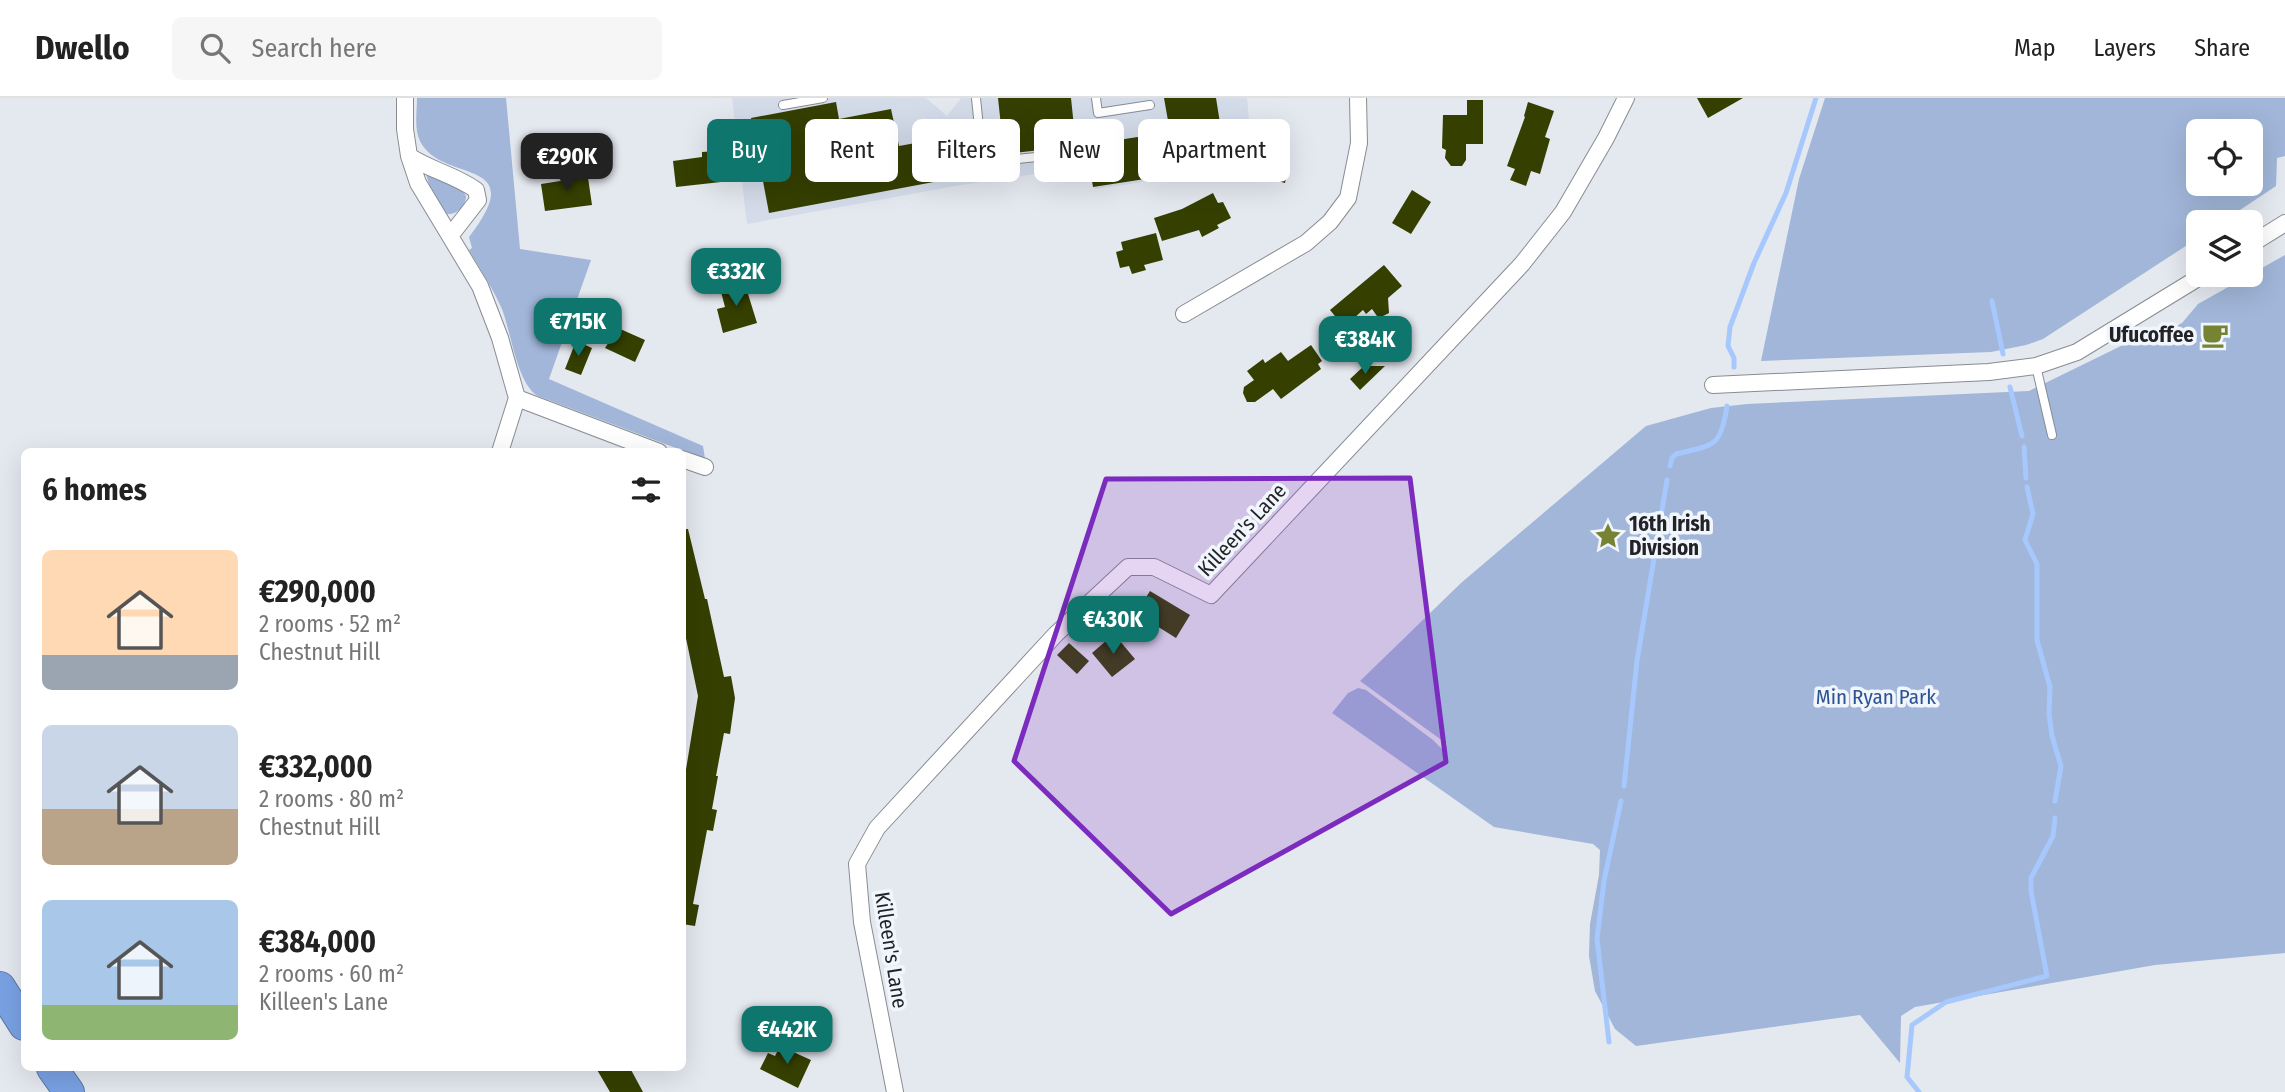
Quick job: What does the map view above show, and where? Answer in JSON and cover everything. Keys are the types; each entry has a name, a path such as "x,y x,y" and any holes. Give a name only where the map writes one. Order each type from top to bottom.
{"highway":[{"path":"0,987 21,1020"},
{"path":"54,1071 69,1092"}],"street":[{"path":"405,98 404,129 409,156 423,195 480,286 500,338 517,398 501,448"},
{"path":"1184,314 1306,243 1330,222 1348,198 1359,143 1358,98"},
{"name":"Killeen's Lane","path":"895,1092 862,922 857,864 877,828 1056,634 1128,567 1154,567 1211,595 1522,264 1563,212 1626,98"},
{"path":"409,156 476,190 478,200 450,236"},
{"path":"2263,237 2285,223"},
{"path":"1713,385 1989,372 2036,366 2077,352 2186,285"},
{"path":"517,398 648,448"},
{"path":"686,460 705,467"}],"lane":[{"path":"783,105 823,98"},
{"path":"976,98 982,157 998,161 1034,157"},
{"path":"1096,98 1098,113 1150,105"},
{"path":"2036,366 2052,435"}],"highlighted area":[{"path":"1410,478 1446,762 1171,914 1014,761 1106,479"}],"shaded area":[{"path":"732,98 926,98 947,116 961,98 1247,98 1249,119 1138,119 1138,182 1142,182 1095,189 1093,182 1124,182 1124,119 1034,119 1034,174 1020,176 1020,119 912,119 912,182 981,182 747,224 742,182 791,182 791,119 734,119"}],"green space":[{"path":"417,98 506,98 520,249 591,260 549,379 703,446 705,459 686,452 686,448 676,448 538,396 531,389 519,368 501,307 469,250 472,248 469,237 486,211 491,194 487,182 431,154 420,141 416,126"},
{"path":"1825,98 2285,98 2285,156 2277,158 2276,186 2263,195 2263,119 2186,119 2186,196 2261,196 2240,210 2186,210 2186,246 2043,339 1991,352 1761,361 1799,179"},
{"path":"426,174 461,189 466,196 460,209 447,214 431,191"},
{"name":"Min Ryan Park","path":"2285,255 2285,953 2155,965 1915,1007 1901,1016 1900,1063 1860,1015 1636,1046 1615,1029 1595,991 1589,956 1590,924 1599,875 1600,850 1593,844 1494,827 1332,713 1348,693 1358,688 1366,690 1443,750 1447,744 1360,681 1461,583 1646,426 1711,408 1747,404 2029,391 2123,345 2144,343 2182,323 2198,304 2228,287 2263,287 2263,267"}],"building":[{"path":"998,98 1071,98 1073,119 1034,119 1034,151 1020,152 1020,119 1000,119"},
{"path":"1164,98 1216,98 1219,119 1168,119"},
{"path":"1697,98 1743,98 1708,118"},
{"path":"1467,100 1483,100 1483,144 1466,144 1466,160 1462,166 1451,166 1445,158 1446,150 1442,148 1443,115 1467,115"},
{"path":"836,102 839,119 805,119 805,182 898,182 898,141 899,146 912,144 912,182 934,182 769,213 763,182 791,182 791,119 751,118"},
{"path":"1528,102 1554,111 1545,137 1550,139 1540,174 1531,171 1526,186 1510,180 1515,169 1507,166"},
{"path":"891,109 893,119 839,119"},
{"path":"1138,137 1138,180 1093,187 1092,182 1124,182 1124,139"},
{"path":"702,152 707,152 707,182 721,182 676,187 673,161 702,157"},
{"path":"587,171 592,205 545,211 541,184 573,179 572,173"},
{"path":"1412,190 1431,202 1411,234 1392,223"},
{"path":"1213,193 1218,203 1223,202 1231,218 1202,237 1199,230 1162,241 1154,218 1182,209"},
{"path":"1156,233 1163,260 1144,265 1146,270 1132,274 1129,266 1120,268 1116,252 1123,250 1121,242"},
{"path":"1384,265 1402,286 1388,298 1389,313 1377,316 1372,309 1366,314 1363,310 1344,327 1330,310"},
{"path":"744,281 757,323 723,333 717,309 725,307 720,288"},
{"path":"618,328 645,340 635,362 605,348"},
{"path":"576,341 592,348 581,375 565,369"},
{"path":"1311,345 1322,361 1318,364 1321,369 1281,399 1273,389 1255,402 1247,402 1243,393 1244,387 1254,380 1247,371 1263,359 1265,363 1281,352 1288,361"},
{"path":"1364,366 1385,366 1360,390 1350,379"},
{"path":"686,529 707,599 724,677 731,676 735,698 730,734 724,733 716,776 712,809 717,810 713,831 707,830 693,904 699,905 695,926 686,925 686,770 698,696 686,638"},
{"path":"1150,591 1190,615 1176,638 1136,613"},
{"path":"1114,634 1135,659 1112,677 1092,653"},
{"path":"1069,643 1089,661 1077,674 1057,655"},
{"path":"780,1046 811,1060 798,1088 760,1069 768,1053 775,1056"},
{"path":"598,1071 632,1071 643,1092 610,1092"}],"waterway":[{"path":"1734,367 1734,358 1728,346 1730,327 1754,263 1786,193 1816,98"},
{"path":"1992,301 2003,354"},
{"path":"2010,387 2022,436"},
{"path":"1670,466 1676,454 1707,446 1718,437 1727,406"},
{"path":"2024,447 2026,478"},
{"path":"1624,786 1637,661 1667,480"},
{"path":"2027,487 2033,514 2025,540 2037,564 2037,640 2050,687 2049,714 2052,736 2061,766 2055,801"},
{"path":"1609,1042 1597,939 1604,881 1621,801"},
{"path":"1919,1092 1907,1077 1912,1025 1946,1002 2047,976 2031,878 2053,836 2055,818"}],"place":[{"name":"Ufucoffee","path":"2215,335"},
{"name":"16th Irish Division","path":"1608,536"}]}
